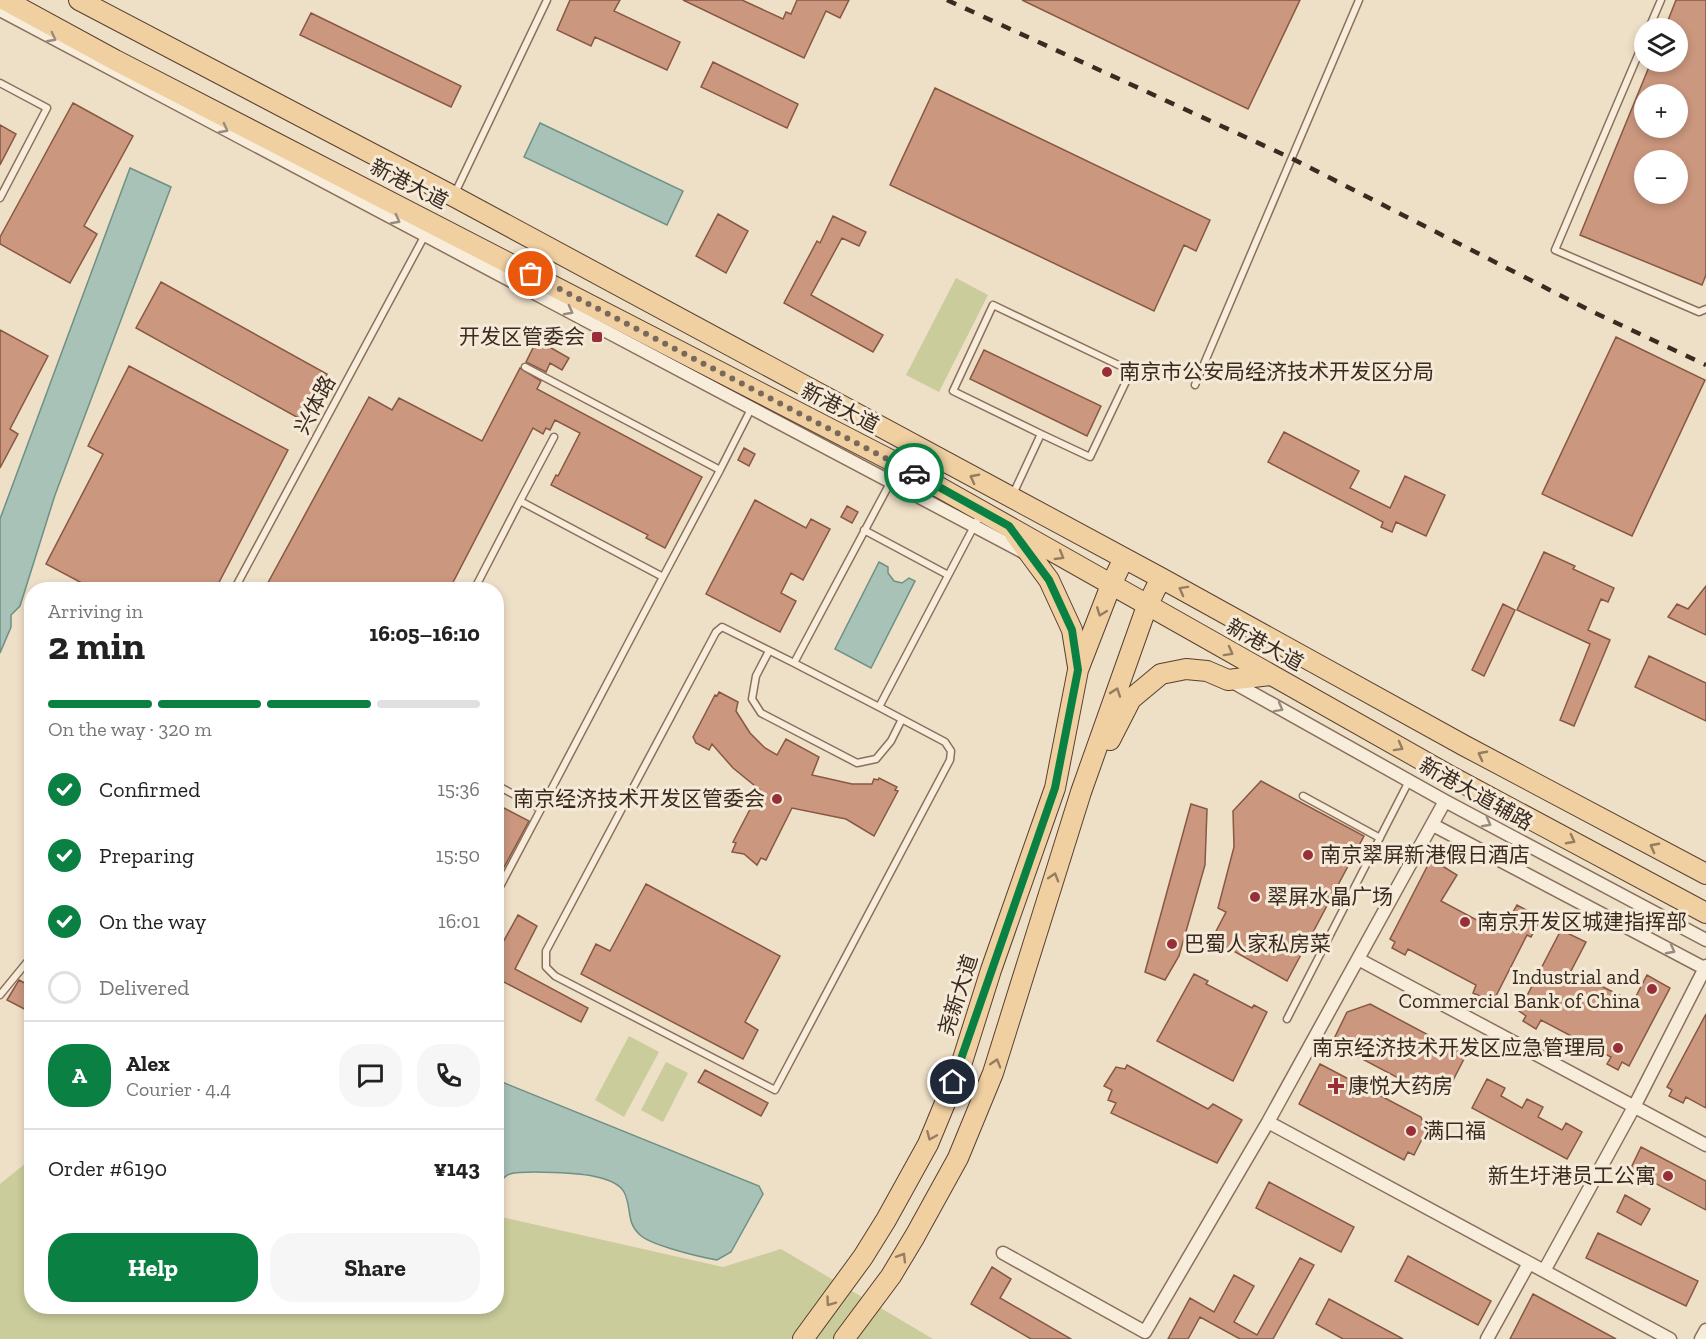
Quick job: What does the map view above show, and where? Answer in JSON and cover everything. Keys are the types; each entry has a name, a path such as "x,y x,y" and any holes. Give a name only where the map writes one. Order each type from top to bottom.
{"main road":[{"name":"新港大道","path":"5,0 979,518 1009,526 1452,777 1706,913"},
{"name":"新港大道","path":"79,0 453,196 1161,578 1454,740 1706,874"},
{"name":"尧新大道","path":"1009,526 1049,580 1072,630 1078,670"},
{"name":"尧新大道","path":"803,1339 863,1257 886,1220 928,1143 962,1062 990,970 1055,788 1078,670 1124,558"},
{"path":"844,1339 891,1276 958,1158 993,1073 1081,792 1147,606 1161,578"},
{"path":"1081,792 1131,699 1161,674 1186,669 1207,671 1228,680 1270,675"}],"street":[{"path":"0,10 425,235 755,400"},
{"path":"979,518 1031,556"},
{"name":"新港大道辅路","path":"1228,680 1445,801 1706,940"},
{"path":"1003,1253 1145,1332 1268,1122 1445,801"},
{"path":"1433,825 1706,968 1634,1107 1544,1271"},
{"path":"1358,959 1706,1145"},
{"path":"1268,1122 1670,1339"},
{"path":"1487,1339 1529,1263"},
{"path":"1701,1339 1706,1330"}],"lane":[{"path":"453,196 547,0"},
{"path":"1195,384 1359,0"},
{"path":"1653,18 1661,0"},
{"path":"1634,64 1555,250 1699,312 1706,309"},
{"path":"0,83 47,108 0,198"},
{"name":"兴体路","path":"238,582 425,235"},
{"path":"993,305 1131,371 1090,457 1041,434 952,392 993,305"},
{"path":"525,367 720,470"},
{"path":"504,879 755,400"},
{"path":"1011,498 1041,434"},
{"path":"478,582 554,437"},
{"path":"794,663 895,473"},
{"path":"520,501 663,577"},
{"path":"879,707 979,518"},
{"path":"864,530 948,575"},
{"path":"722,627 794,663 945,742 951,751 950,760 775,1090 555,976 546,967 546,951 716,632 722,627"},
{"path":"769,651 756,676 752,699 761,713 847,758 857,763 876,759 891,741 902,719"},
{"path":"1287,1019 1409,780"},
{"path":"504,789 541,809"},
{"path":"1303,796 1380,838"},
{"path":"0,995 24,967"}],"green space":[{"path":"956,278 988,295 939,392 906,375"},
{"path":"629,1036 659,1052 624,1117 595,1100"},
{"path":"666,1062 688,1073 663,1122 641,1110"},
{"path":"24,1165 24,1314 504,1314 504,1218 723,1267 781,1249 933,1339 0,1339 0,1184"}],"shaded area":[{"path":"540,123 683,191 667,225 524,157"},
{"path":"130,168 171,187 55,495 28,582 24,582 24,593 20,606 11,615 11,627 0,653 0,519"},
{"path":"879,562 888,567 888,573 894,581 902,583 909,578 915,581 871,668 835,649"},
{"path":"504,1083 759,1186 763,1194 731,1252 717,1260 675,1250 639,1234 632,1224 624,1192 612,1182 567,1173 517,1173 504,1178"}],"building":[{"path":"570,0 620,0 614,11 680,42 667,70 595,37 591,46 557,30"},
{"path":"683,0 742,0 783,19 786,12 791,14 797,0 849,0 840,18 826,11 804,58"},
{"path":"1022,0 1300,0 1248,109"},
{"path":"1676,0 1706,0 1706,275 1702,285 1580,235 1634,103 1634,138 1688,138 1688,84 1642,84 1647,72 1688,72 1688,18 1669,18"},
{"path":"311,13 461,86 451,107 300,35"},
{"path":"713,62 798,104 787,128 701,87"},
{"path":"935,88 1210,220 1196,251 1184,245 1154,311 890,185"},
{"path":"73,103 133,136 84,226 97,234 70,283 0,244 0,237"},
{"path":"0,125 16,134 0,165"},
{"path":"718,214 748,231 726,273 696,256"},
{"path":"833,216 866,232 859,246 842,238 811,295 883,335 873,352 784,303 817,241 820,243"},
{"path":"161,282 327,374 302,420 136,328"},
{"path":"0,330 48,356 10,429 18,434 0,468"},
{"path":"1616,337 1705,380 1632,536 1542,494"},
{"path":"537,340 569,358 562,370 550,363 546,372 526,362"},
{"path":"984,350 1101,406 1087,436 970,379"},
{"path":"129,366 288,450 219,582 80,582 46,564 103,454 88,446"},
{"path":"520,368 541,381 537,389 702,477 665,548 646,538 648,535 551,485 580,433 555,420 550,430 546,428 543,434 533,428 453,582 268,582 369,397 392,410 399,398 482,441"},
{"path":"1284,432 1359,471 1350,488 1390,508 1405,476 1445,495 1426,536 1396,522 1392,532 1381,527 1383,522 1268,462"},
{"path":"744,448 755,454 749,466 738,460"},
{"path":"755,500 806,528 811,519 830,529 803,580 791,573 781,593 796,601 780,632 706,594"},
{"path":"847,506 858,512 852,523 841,517"},
{"path":"1544,552 1575,566 1573,569 1614,588 1608,602 1601,599 1588,630 1610,640 1574,726 1560,720 1590,644 1517,610"},
{"path":"1706,586 1706,635 1668,617 1677,604 1688,609"},
{"path":"1503,604 1515,610 1484,676 1472,670"},
{"path":"1649,656 1706,683 1706,721 1635,687"},
{"path":"719,692 738,702 736,711 750,733 765,748 777,755 786,739 819,757 812,775 852,784 872,784 874,779 879,778 897,787 895,790 898,791 874,836 846,819 792,808 766,860 761,858 757,865 744,854 732,852 736,843 733,842 760,790 733,768 712,744 709,750 696,743 693,737 715,695 717,696"},
{"name":"翠屏水晶广场","path":"1261,781 1364,836 1287,981 1212,939 1226,912 1218,908 1234,847 1233,811"},
{"path":"1191,804 1207,809 1205,865 1179,956 1165,980 1145,972"},
{"path":"504,808 529,821 504,867"},
{"path":"1431,859 1457,875 1441,901 1501,933 1517,905 1541,918 1531,937 1527,935 1496,996 1490,993 1487,999 1473,993 1476,985 1408,949 1405,955 1392,948 1395,942 1390,939"},
{"path":"646,884 780,956 745,1022 758,1030 743,1059 581,974 596,944 610,951"},
{"path":"518,915 537,926 515,969 588,1008 581,1022 504,982 504,940"},
{"path":"1561,930 1586,942 1571,971 1633,1002 1647,975 1670,988 1629,1066 1622,1062 1618,1070 1607,1064 1611,1057 1541,1020 1536,1029 1523,1021 1526,1016 1519,1011"},
{"path":"1194,974 1208,981 1206,984 1252,1008 1254,1005 1267,1012 1233,1081 1157,1041"},
{"path":"19,980 24,983 24,1009 7,1000"},
{"path":"1370,1004 1466,1055 1447,1092 1434,1097 1332,1043 1347,1012"},
{"path":"1706,1014 1706,1108 1686,1097 1683,1103 1669,1096 1672,1090 1667,1087"},
{"path":"1320,1064 1421,1117 1426,1131 1414,1155 1408,1152 1404,1160 1299,1104"},
{"path":"1127,1065 1208,1109 1213,1104 1242,1120 1217,1163 1111,1113 1116,1103 1108,1100 1112,1090 1104,1086 1116,1067 1125,1069"},
{"path":"705,1070 768,1103 761,1116 698,1082"},
{"path":"1487,1079 1505,1088 1501,1096 1522,1108 1527,1099 1543,1107 1538,1117 1562,1130 1566,1123 1582,1132 1567,1159 1472,1108"},
{"name":"新生圩港员工公寓","path":"1641,1147 1706,1181 1706,1210 1630,1170"},
{"path":"1269,1182 1354,1227 1341,1252 1256,1208"},
{"path":"1625,1195 1650,1209 1641,1225 1617,1212"},
{"path":"1598,1233 1698,1281 1686,1306 1586,1258"},
{"path":"1408,1256 1491,1301 1478,1325 1395,1281"},
{"path":"1300,1258 1314,1265 1273,1339 1240,1339 1200,1317 1188,1339 1168,1339 1190,1298 1214,1312 1234,1275 1254,1286 1234,1322 1257,1335"},
{"path":"992,1267 1011,1279 1000,1298 1071,1339 1031,1339 971,1304"},
{"path":"1533,1294 1616,1339 1510,1339"},
{"path":"1329,1299 1403,1339 1343,1339 1316,1324"}],"railway":[{"path":"947,0 1291,158 1591,311 1706,365"}],"way so far":[{"path":"531,274 914,473"}],"place":[{"name":"开发区管委会","path":"597,337"},
{"name":"南京市公安局经济技术开发区分局","path":"1107,372"},
{"name":"南京经济技术开发区管委会","path":"777,799"},
{"name":"南京翠屏新港假日酒店","path":"1308,855"},
{"name":"翠屏水晶广场","path":"1255,897"},
{"name":"南京开发区城建指挥部","path":"1465,922"},
{"name":"巴蜀人家私房菜","path":"1172,944"},
{"name":"Industrial and Commercial Bank of China","path":"1652,989"},
{"name":"南京经济技术开发区应急管理局","path":"1618,1048"},
{"name":"康悦大药房","path":"1336,1086"},
{"name":"满口福","path":"1411,1131"},
{"name":"新生圩港员工公寓","path":"1668,1176"}],"route":[{"path":"914,473 1009,526 1049,580 1072,630 1078,670 1055,788 990,970 962,1062 953,1082"}]}
